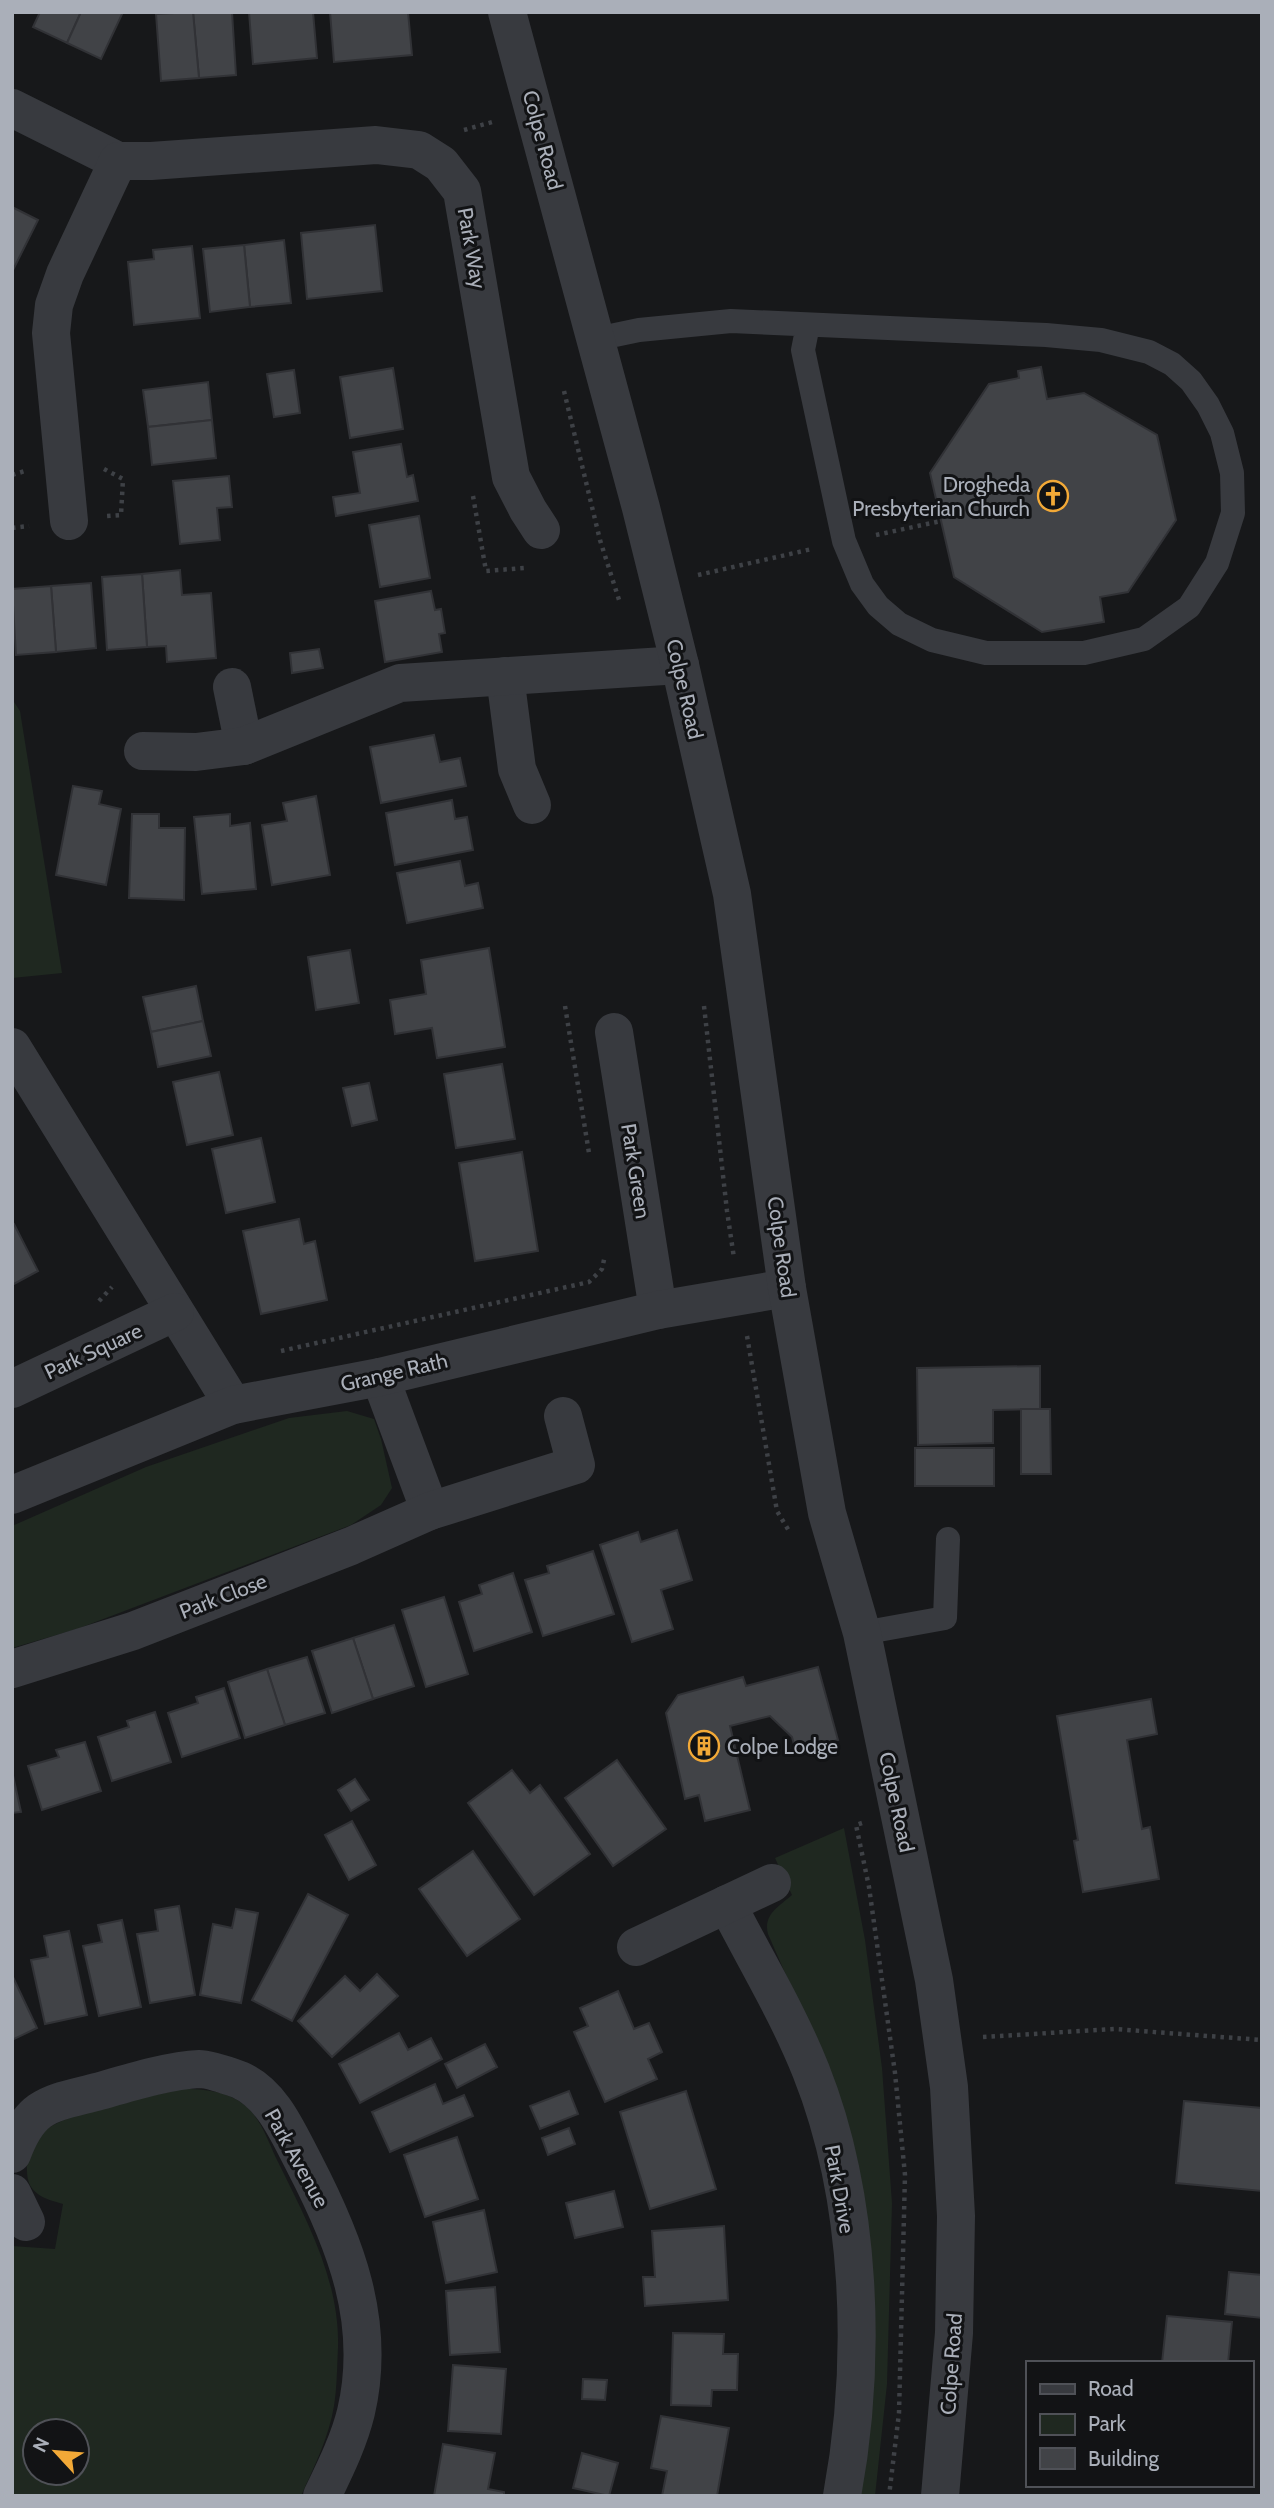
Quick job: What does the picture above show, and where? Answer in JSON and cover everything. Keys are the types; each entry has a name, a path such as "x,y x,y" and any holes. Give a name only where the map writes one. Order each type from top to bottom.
{"street":[{"name":"Colpe Road","path":"507,12 660,585 732,894 788,1288 827,1513 862,1633 934,1980 949,2087 956,2216 954,2333 940,2496"},
{"path":"12,108 118,161 78,244 54,305 51,333 69,521"},
{"name":"Park Way","path":"118,161 376,145 419,150 441,164 462,191 511,477 527,510 541,530"},
{"path":"142,751 196,752 244,746 400,683 680,665"},
{"path":"505,676 517,769 532,804"},
{"path":"232,687 244,746"},
{"name":"Park Green","path":"614,1032 658,1310"},
{"path":"12,1046 233,1405"},
{"name":"Grange Rath","path":"12,1495 233,1405 380,1377 658,1310 788,1288"},
{"name":"Park Square","path":"12,1389 175,1312"},
{"path":"380,1377 430,1511"},
{"name":"Park Close","path":"12,1669 133,1631 351,1546 430,1511 576,1465 563,1416"},
{"path":"636,1947 772,1883"},
{"name":"Park Drive","path":"727,1904 811,2071 841,2176 855,2286 856,2336 851,2436 842,2496"},
{"name":"Park Avenue","path":"12,2154 24,2127 45,2105 139,2080 188,2071 201,2069 241,2081 274,2109 318,2190 349,2264 362,2318 361,2381 355,2414 348,2438 322,2496"}],"lane":[{"path":"596,339 639,330 732,321 1046,335 1101,340 1149,352 1172,364 1191,381 1208,405 1222,433 1232,473 1233,513 1217,563 1189,607 1144,639 1084,653 986,653 932,640 899,624 878,606 862,584 844,541 803,350 808,325"},
{"path":"862,1633 945,1618 947,1539"}],"path":[{"path":"493,108 500,131"},
{"path":"456,133 496,121"},
{"path":"561,379 600,540 620,604"},
{"path":"12,528 121,515 123,479 97,465"},
{"path":"12,475 27,471"},
{"path":"472,491 486,571 535,567"},
{"path":"660,585 844,541 942,521"},
{"path":"702,993 727,1211 741,1296 777,1511 791,1533"},
{"path":"565,1006 591,1164"},
{"path":"276,1353 589,1282 602,1269 606,1257 604,1244"},
{"path":"90,1307 111,1290 113,1282"},
{"path":"864,1822 856,1825 869,1887 890,2033 905,2175 899,2413 889,2496"},
{"path":"942,2040 1114,2029 1262,2040"}],"green space":[{"path":"12,699 20,711 62,973 12,978"},
{"path":"347,1411 374,1419 392,1488 381,1505 351,1525 77,1629 12,1648 12,1526 146,1467 289,1418"},
{"path":"844,1828 865,1940 882,2068 892,2203 887,2384 875,2496 858,2496 869,2255 858,2162 835,2087 767,1927 773,1912 792,1895 775,1858"},
{"path":"182,2089 199,2090 232,2097 247,2107 261,2126 320,2252 334,2299 337,2323 335,2399 329,2429 301,2496 12,2496 12,2246 55,2249 63,2204 38,2194 30,2185 27,2166 30,2154 43,2133 59,2122 131,2100"}],"building":[{"path":"40,12 81,12 67,43 33,27"},
{"path":"81,12 123,12 101,59 67,43"},
{"path":"193,12 232,12 236,75 199,78"},
{"path":"193,12 199,78 161,81 156,14"},
{"path":"249,12 313,12 317,58 253,64"},
{"path":"330,12 408,12 412,55 334,62"},
{"path":"12,207 38,220 12,272"},
{"path":"375,225 382,291 307,299 301,233"},
{"path":"284,240 291,303 250,307 244,245"},
{"path":"244,245 250,307 210,312 203,249"},
{"path":"192,246 200,318 134,325 128,262 154,259 153,250"},
{"name":"Drogheda Presbyterian Church","path":"1041,367 1047,399 1084,393 1157,435 1176,520 1128,592 1100,597 1104,622 1042,632 954,577 930,473 989,384 1019,378 1018,371"},
{"path":"393,368 403,429 350,438 340,377"},
{"path":"294,370 300,413 274,417 267,374"},
{"path":"208,382 212,420 148,427 143,390"},
{"path":"212,420 216,458 152,465 148,427"},
{"path":"401,444 407,477 413,475 418,501 336,516 333,497 360,493 353,452"},
{"path":"229,476 232,507 217,508 220,540 180,544 173,481"},
{"path":"419,516 430,578 380,587 369,525"},
{"path":"180,570 182,595 211,593 216,658 167,662 166,646 147,647 142,574"},
{"path":"142,574 147,647 107,650 102,577"},
{"path":"91,583 96,648 56,652 51,586"},
{"path":"51,586 56,652 16,655 12,589"},
{"path":"431,591 435,610 441,609 445,633 439,634 442,652 385,662 375,601"},
{"path":"319,649 323,668 292,673 290,653"},
{"path":"434,735 440,762 460,758 466,786 381,803 370,747"},
{"path":"73,786 102,791 99,804 121,809 106,885 56,875"},
{"path":"316,796 330,875 272,885 262,825 287,821 283,803"},
{"path":"452,800 455,819 467,817 473,850 395,865 386,813"},
{"path":"132,814 159,814 159,828 185,828 184,900 129,898"},
{"path":"230,814 230,826 250,823 256,889 202,894 194,817"},
{"path":"460,861 465,886 478,883 483,908 407,923 397,873"},
{"path":"489,948 505,1047 437,1058 432,1028 395,1034 390,1000 426,994 421,960"},
{"path":"350,950 359,1003 316,1010 308,957"},
{"path":"196,986 203,1021 151,1032 143,997"},
{"path":"203,1021 211,1056 158,1067 151,1032"},
{"path":"502,1064 515,1139 456,1148 444,1074"},
{"path":"219,1072 233,1135 187,1145 173,1082"},
{"path":"369,1083 377,1120 352,1126 343,1088"},
{"path":"261,1138 275,1202 226,1213 212,1149"},
{"path":"522,1152 538,1251 475,1261 459,1163"},
{"path":"299,1219 304,1244 315,1241 327,1300 261,1314 243,1231"},
{"path":"14,1224 38,1271 12,1285 12,1225"},
{"path":"1040,1366 1040,1409 993,1410 993,1443 918,1445 917,1368"},
{"path":"1021,1409 1050,1409 1051,1474 1021,1474"},
{"path":"915,1448 994,1448 994,1486 915,1486"},
{"path":"677,1530 692,1580 661,1590 673,1629 632,1642 600,1545 638,1532 641,1542"},
{"path":"593,1551 614,1614 543,1636 525,1580 549,1573 547,1566"},
{"path":"513,1573 532,1632 474,1651 459,1602 482,1594 479,1585"},
{"path":"444,1597 468,1674 426,1687 402,1610"},
{"path":"394,1625 414,1686 373,1699 353,1638"},
{"path":"353,1638 373,1699 332,1713 312,1651"},
{"path":"307,1657 325,1713 285,1725 267,1669"},
{"name":"Colpe Lodge","path":"818,1667 838,1740 796,1752 792,1737 770,1716 730,1726 750,1810 705,1821 699,1795 685,1799 666,1713 678,1695 743,1677 746,1686"},
{"path":"267,1669 285,1725 245,1738 228,1682"},
{"path":"224,1688 240,1738 182,1757 168,1713 198,1703 196,1697"},
{"path":"1151,1699 1157,1734 1127,1740 1142,1829 1150,1827 1159,1879 1083,1892 1074,1841 1078,1840 1057,1716"},
{"path":"155,1712 171,1762 112,1781 98,1737 129,1727 127,1721"},
{"path":"85,1742 101,1791 42,1810 28,1766 59,1757 56,1750"},
{"path":"617,1760 666,1829 613,1866 565,1798"},
{"path":"512,1770 530,1793 540,1785 590,1854 534,1895 468,1803"},
{"path":"12,1771 21,1812 12,1813"},
{"path":"355,1779 369,1800 351,1811 338,1790"},
{"path":"352,1821 376,1865 349,1880 325,1835"},
{"path":"473,1851 520,1919 467,1956 419,1889"},
{"path":"308,1894 348,1915 292,2021 252,2000"},
{"path":"179,1906 195,1995 150,2003 137,1934 158,1931 155,1910"},
{"path":"236,1909 258,1913 241,2003 200,1995 213,1924 232,1928"},
{"path":"122,1920 141,2007 99,2016 83,1946 102,1942 98,1925"},
{"path":"69,1931 87,2015 45,2024 31,1960 48,1957 44,1936"},
{"path":"377,1974 398,1996 332,2057 298,2021 345,1976 360,1991"},
{"path":"12,1975 37,2028 12,2040"},
{"path":"618,1991 634,2029 649,2023 662,2052 648,2059 657,2079 605,2102 574,2032 588,2026 580,2008"},
{"path":"399,2033 408,2050 431,2038 442,2059 360,2103 339,2064"},
{"path":"485,2044 497,2067 457,2088 445,2064"},
{"path":"435,2084 443,2104 464,2095 473,2116 390,2152 372,2112"},
{"path":"569,2091 578,2114 540,2129 530,2106"},
{"path":"686,2091 716,2189 650,2209 620,2112"},
{"path":"1184,2101 1262,2108 1262,2191 1176,2183"},
{"path":"569,2128 575,2144 548,2155 542,2138"},
{"path":"457,2137 478,2199 425,2217 404,2155"},
{"path":"614,2191 623,2227 575,2238 566,2203"},
{"path":"484,2210 497,2272 446,2283 433,2222"},
{"path":"724,2226 728,2300 645,2306 643,2277 655,2277 652,2231"},
{"path":"1229,2272 1262,2275 1262,2318 1225,2314"},
{"path":"495,2287 500,2352 450,2355 446,2291"},
{"path":"1167,2316 1232,2322 1228,2361 1162,2361"},
{"path":"673,2333 724,2334 723,2354 738,2354 737,2390 712,2390 711,2406 671,2405"},
{"path":"453,2365 506,2369 501,2434 448,2431"},
{"path":"583,2379 607,2380 605,2400 582,2399"},
{"path":"661,2416 729,2428 717,2496 662,2496 667,2471 651,2468"},
{"path":"443,2444 495,2453 488,2489 504,2492 504,2496 434,2496"},
{"path":"582,2453 618,2463 609,2496 573,2488"}],"place":[{"name":"Drogheda Presbyterian Church","path":"1053,496"},
{"name":"Colpe Lodge","path":"704,1746"}]}
